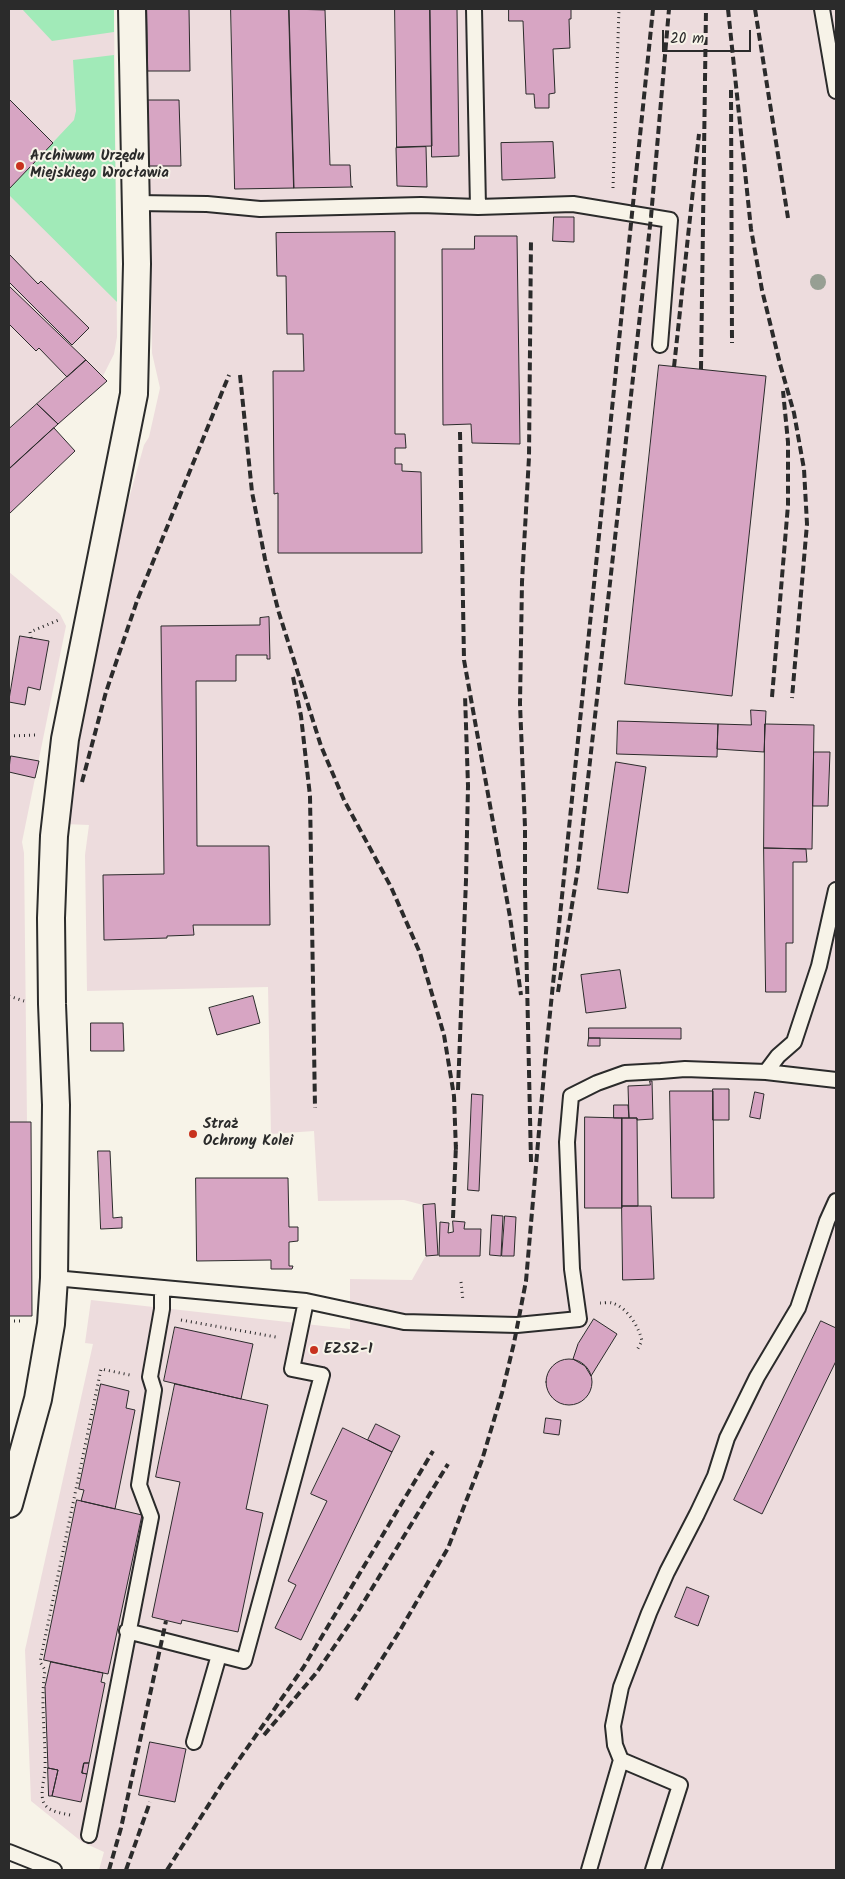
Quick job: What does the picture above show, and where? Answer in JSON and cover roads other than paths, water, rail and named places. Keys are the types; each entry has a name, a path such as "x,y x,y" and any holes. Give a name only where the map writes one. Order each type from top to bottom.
{"street":[{"path":"9,1504 14,1464 38,1399 51,1324 54,1278 56,1105 51,928 54,836 65,739 134,394 137,264 132,9"}],"lane":[{"path":"474,9 478,207"},
{"path":"822,9 836,91"},
{"path":"136,203 207,204 260,208 421,205 478,207 573,204 670,220 660,345"},
{"path":"766,1072 778,1056 794,1042 819,966 836,890"},
{"path":"54,1278 306,1301 404,1322 516,1325 579,1319 572,1269 567,1142 571,1096 597,1083 625,1073 685,1069 766,1072 836,1080"},
{"path":"589,1870 621,1760 615,1745 613,1726 621,1687 666,1572 715,1476 728,1438 757,1377 798,1308 827,1221 836,1201"},
{"path":"89,1835 127,1631 151,1517 139,1485 154,1390 150,1377 161,1316 162,1288"},
{"path":"127,1631 244,1661 322,1375 292,1369 306,1301"},
{"path":"194,1742 219,1655"},
{"path":"621,1760 680,1785 653,1870"},
{"path":"9,1852 54,1870"}],"railway":[{"path":"356,1700 399,1632 448,1548 482,1460 502,1393 526,1281 545,1062 653,9"},
{"path":"558,992 578,868 651,217 669,9"},
{"path":"701,369 706,9"},
{"path":"728,9 751,229 762,290 794,413 804,469 807,524 792,698"},
{"path":"755,9 788,218"},
{"path":"731,90 732,343"},
{"path":"674,367 699,134"},
{"path":"531,239 529,457 522,582 520,704 525,827 531,1162"},
{"path":"82,782 106,692 137,601 229,375"},
{"path":"240,375 252,492 265,559 279,613 321,746 344,800 391,887 420,953 444,1035 454,1096 456,1151"},
{"path":"772,697 788,505 788,442 783,391"},
{"path":"460,432 464,660 510,917 521,995"},
{"path":"293,677 301,716 310,796 315,1108"},
{"path":"458,1090 468,786 465,695"},
{"path":"453,1218 456,1145"},
{"path":"167,1870 222,1784 303,1668 433,1451"},
{"path":"264,1735 317,1672 357,1613 448,1464"},
{"path":"109,1870 121,1828 166,1621"},
{"path":"126,1870 150,1802"}],"place":[{"name":"Archiwum Urzędu Miejskiego Wrocławia","path":"20,166"},
{"name":"Straż Ochrony Kolei","path":"193,1134"},
{"name":"EZSZ-1","path":"314,1350"}]}
